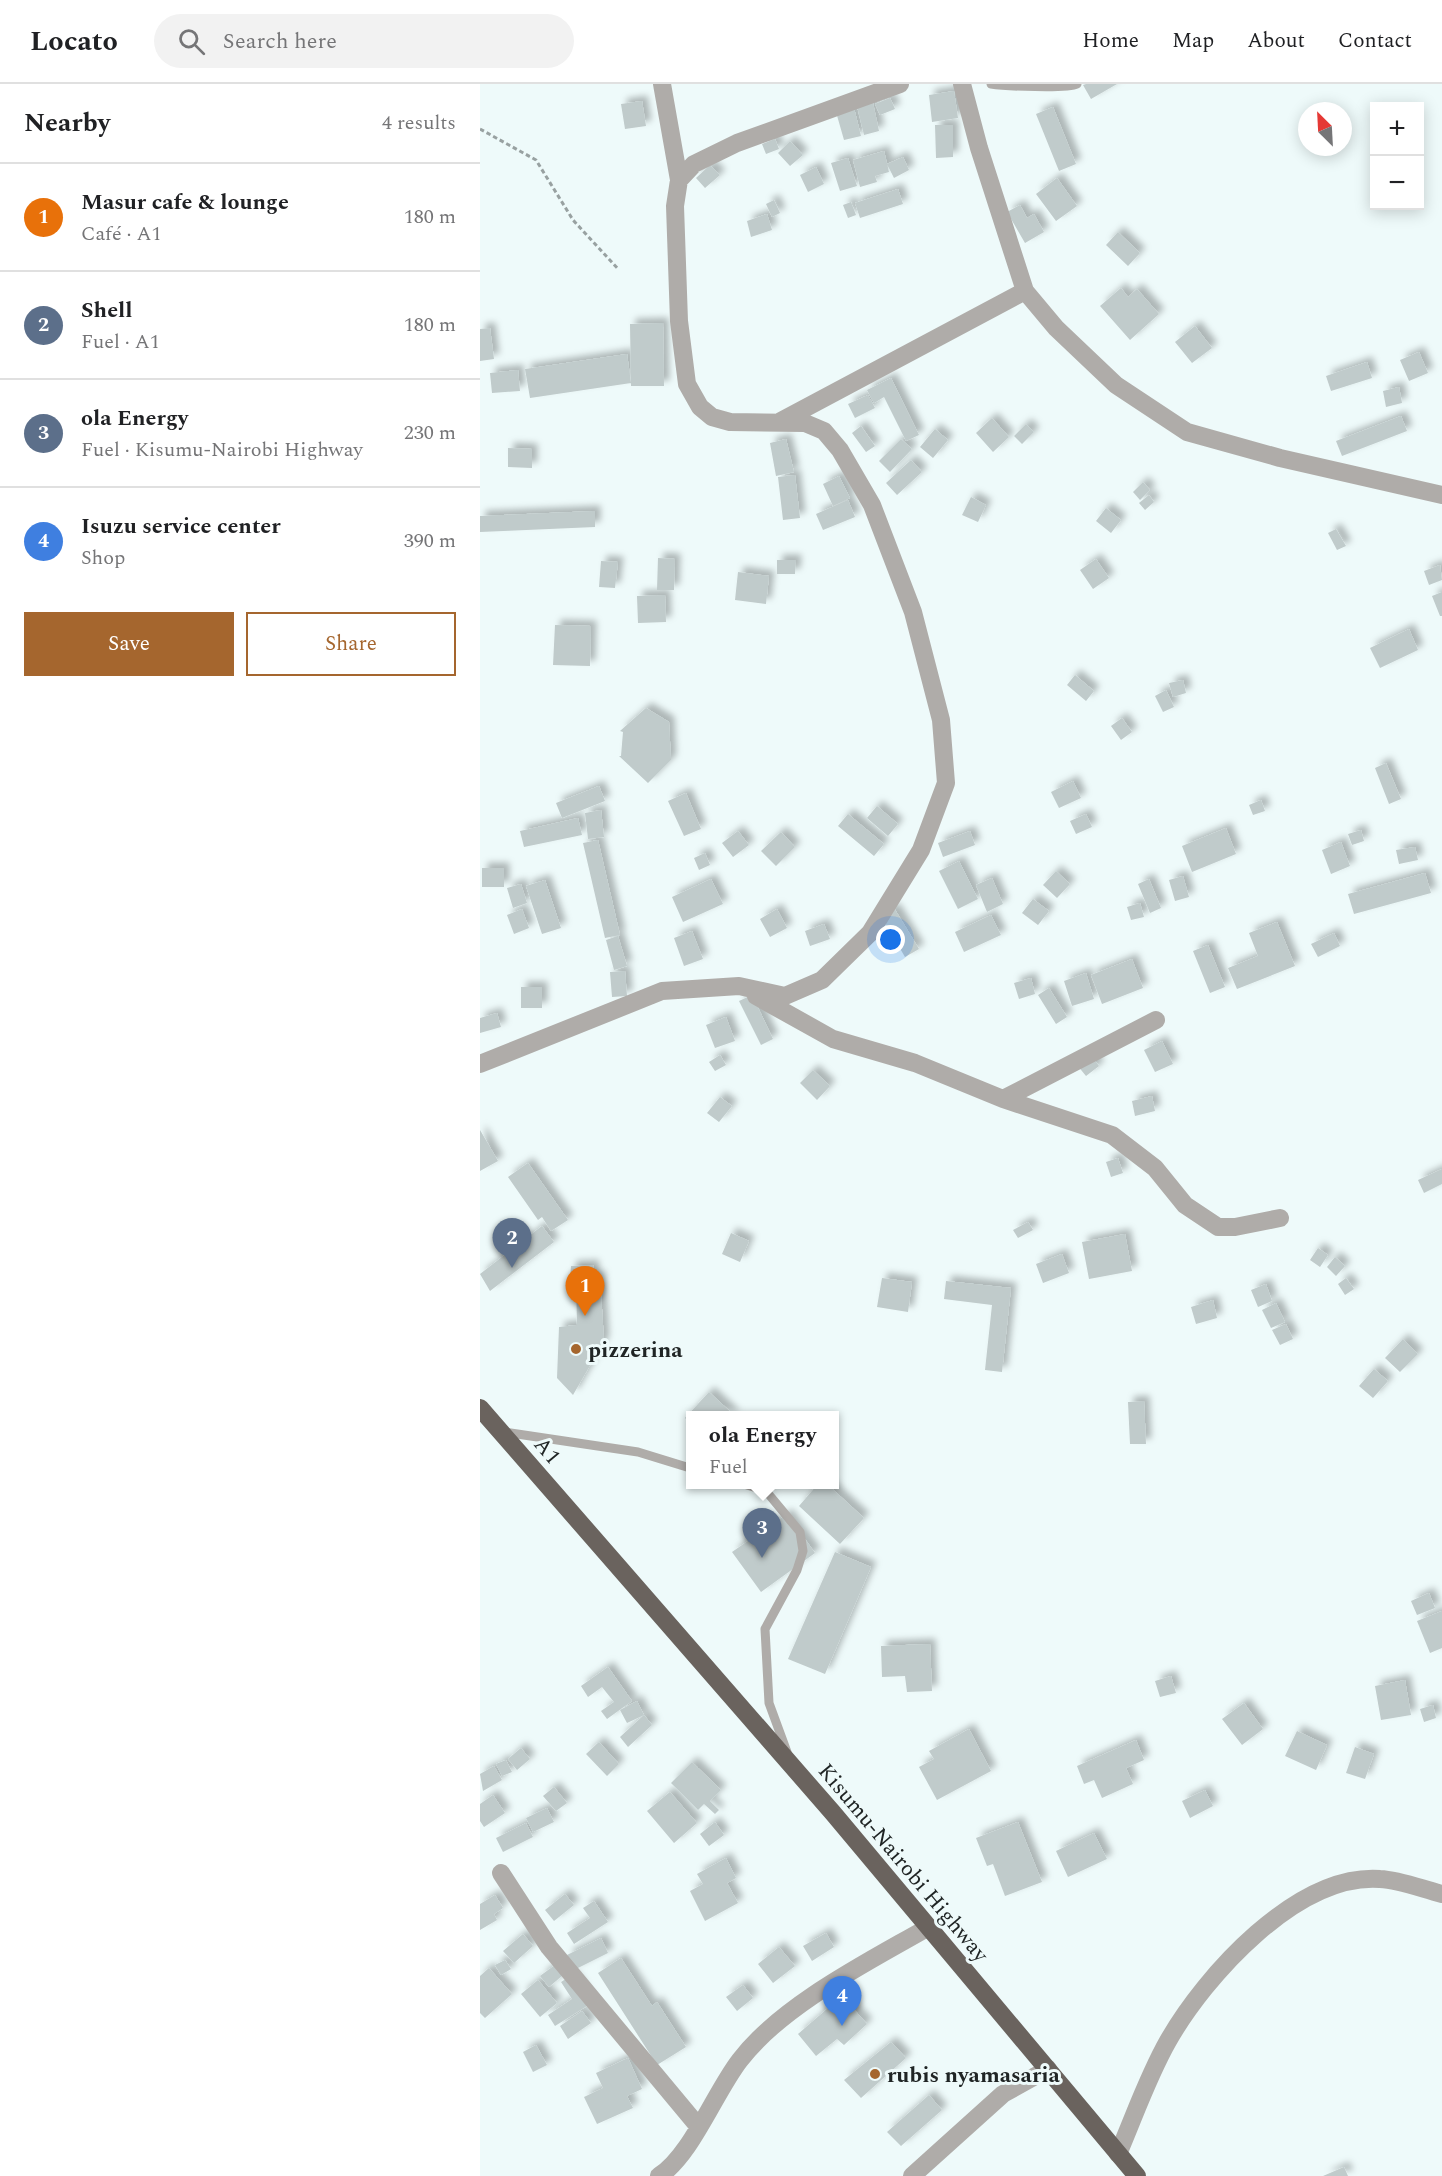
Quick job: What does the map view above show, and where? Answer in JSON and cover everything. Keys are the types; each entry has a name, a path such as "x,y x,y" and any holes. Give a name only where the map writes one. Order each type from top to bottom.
{"highway":[{"name":"A1","path":"480,1408 579,1524 632,1580"},
{"name":"Kisumu-Nairobi Highway","path":"632,1580 1137,2176"}],"street":[{"path":"480,1064 662,991 739,986 785,996 822,980 870,933 921,850 946,783 941,720 913,612 872,506 840,450 824,431 805,423 730,422 712,417 700,407 687,384 679,321 675,206 679,180 662,84"},
{"path":"679,180 694,164 737,143 900,84"},
{"path":"962,84 979,148 1025,291 1056,328 1116,385 1187,432 1280,458 1442,495"},
{"path":"780,421 1025,291"},
{"path":"739,986 833,1039 915,1063 1003,1099 1112,1135 1155,1168 1185,1204 1218,1227 1235,1227 1280,1218"},
{"path":"1003,1099 1156,1020"},
{"path":"501,1873 549,1947 698,2126"},
{"path":"1118,2154 1167,2042 1212,1978 1272,1922 1314,1892 1345,1883 1379,1879 1442,1894"},
{"path":"659,2176 681,2157 741,2059 781,2020 818,1993 927,1928"},
{"path":"912,2176 1004,2094 1048,2069"}],"lane":[{"path":"991,84 1014,87 1044,85 1071,87 1077,84"},
{"path":"500,1431 638,1452 686,1467"},
{"path":"759,1489 766,1491 800,1532 802,1551 797,1570 765,1629 770,1703 791,1766"}],"path":[{"path":"480,129 536,160 573,220 618,270"}],"building":[{"path":"1117,84 1091,99 1083,85"},
{"path":"954,91 958,118 932,122 929,95"},
{"path":"890,98 895,109 880,115 875,104"},
{"path":"642,101 646,126 625,129 621,104"},
{"path":"873,103 879,131 864,135 857,106"},
{"path":"1053,107 1076,164 1059,171 1036,114"},
{"path":"854,108 861,136 844,140 836,112"},
{"path":"935,125 953,125 953,157 936,158"},
{"path":"775,139 779,149 766,154 762,144"},
{"path":"790,141 803,155 790,166 778,153"},
{"path":"884,151 889,172 875,176 877,182 860,187 853,160"},
{"path":"903,157 909,170 894,178 887,164"},
{"path":"848,158 857,186 840,191 831,163"},
{"path":"710,165 720,175 705,188 696,178"},
{"path":"816,167 824,184 808,192 800,175"},
{"path":"1057,178 1077,206 1056,221 1036,194"},
{"path":"898,189 903,204 860,218 855,203"},
{"path":"774,200 780,213 772,217 766,204"},
{"path":"851,202 856,215 848,218 843,205"},
{"path":"1020,205 1027,218 1034,214 1044,232 1025,243 1007,212"},
{"path":"767,214 772,230 751,237 747,221"},
{"path":"1118,232 1140,253 1128,266 1106,245"},
{"path":"1121,288 1128,297 1137,289 1159,314 1130,340 1100,306"},
{"path":"663,323 664,386 631,386 630,324"},
{"path":"1195,326 1212,348 1192,363 1175,342"},
{"path":"490,328 494,359 480,361 480,329"},
{"path":"1419,352 1428,373 1409,381 1400,360"},
{"path":"627,354 631,383 530,398 525,369"},
{"path":"1367,362 1372,378 1331,391 1326,376"},
{"path":"518,370 520,391 492,393 490,373"},
{"path":"891,378 919,435 906,441 884,397 874,403 867,390"},
{"path":"1399,387 1402,403 1386,407 1383,391"},
{"path":"868,395 875,408 855,418 848,404"},
{"path":"1401,416 1407,431 1342,456 1336,441"},
{"path":"992,418 1009,437 993,452 976,433"},
{"path":"1026,424 1034,432 1022,444 1014,436"},
{"path":"861,426 875,446 866,452 852,433"},
{"path":"935,429 948,440 933,458 920,447"},
{"path":"786,439 794,472 776,476 770,443"},
{"path":"901,439 912,449 890,472 879,461"},
{"path":"508,448 532,449 532,468 508,467"},
{"path":"911,460 922,472 897,495 886,483"},
{"path":"795,475 800,518 783,520 778,477"},
{"path":"839,476 850,498 833,506 823,484"},
{"path":"1143,482 1150,490 1140,500 1133,492"},
{"path":"1149,495 1154,502 1145,510 1139,503"},
{"path":"971,497 986,505 978,522 962,515"},
{"path":"848,500 855,517 823,530 816,514"},
{"path":"1106,508 1121,520 1111,533 1096,521"},
{"path":"595,511 595,527 480,532 480,516"},
{"path":"1336,529 1346,546 1337,550 1328,533"},
{"path":"658,558 675,559 674,590 657,590"},
{"path":"1096,559 1109,578 1093,589 1080,570"},
{"path":"777,560 796,560 795,574 777,574"},
{"path":"601,561 618,562 615,588 599,587"},
{"path":"1440,565 1442,580 1429,585 1424,571"},
{"path":"738,572 769,576 766,604 735,600"},
{"path":"1442,592 1442,616 1440,616 1432,596"},
{"path":"665,595 666,622 638,623 637,596"},
{"path":"555,625 591,626 590,666 553,665"},
{"path":"1409,629 1418,650 1380,668 1370,648"},
{"path":"1075,675 1094,691 1086,701 1067,685"},
{"path":"1183,680 1186,693 1173,697 1169,683"},
{"path":"1166,690 1174,707 1163,712 1155,696"},
{"path":"646,708 669,722 671,760 648,783 619,756 621,756 623,732 620,731"},
{"path":"1122,718 1132,732 1121,740 1111,726"},
{"path":"1386,763 1401,799 1389,804 1375,768"},
{"path":"1073,781 1081,798 1059,808 1051,792"},
{"path":"599,786 605,801 562,818 556,803"},
{"path":"686,793 701,829 684,836 668,801"},
{"path":"1261,800 1265,811 1253,815 1249,805"},
{"path":"877,806 898,824 888,836 867,818"},
{"path":"601,810 604,837 588,839 585,813"},
{"path":"848,814 884,844 874,856 838,826"},
{"path":"1086,814 1092,827 1076,834 1070,821"},
{"path":"578,818 582,835 524,847 520,831"},
{"path":"1226,828 1236,854 1192,872 1182,846"},
{"path":"1361,830 1364,841 1352,845 1348,834"},
{"path":"738,831 749,845 733,857 722,843"},
{"path":"970,831 975,845 943,857 938,843"},
{"path":"781,832 795,847 776,866 761,851"},
{"path":"598,840 620,935 605,938 583,843"},
{"path":"1341,842 1350,866 1331,874 1322,850"},
{"path":"1415,847 1418,860 1399,864 1396,850"},
{"path":"705,853 710,865 699,870 694,858"},
{"path":"959,861 978,899 958,909 939,871"},
{"path":"482,868 504,868 504,887 482,887"},
{"path":"1056,871 1070,884 1057,898 1043,885"},
{"path":"1425,873 1431,893 1354,914 1348,894"},
{"path":"1183,876 1189,897 1175,901 1169,880"},
{"path":"992,878 1003,904 987,912 976,885"},
{"path":"711,879 723,904 683,922 672,897"},
{"path":"1149,879 1161,908 1150,913 1138,884"},
{"path":"545,880 561,928 542,934 526,886"},
{"path":"521,884 527,903 513,908 507,888"},
{"path":"1033,899 1049,911 1038,925 1022,913"},
{"path":"1140,903 1144,917 1131,920 1127,907"},
{"path":"894,908 919,949 905,957 881,916"},
{"path":"522,909 529,928 514,934 507,915"},
{"path":"777,909 787,928 770,937 760,919"},
{"path":"991,915 1001,935 964,952 955,932"},
{"path":"1277,922 1295,966 1237,989 1228,968 1258,956 1249,933"},
{"path":"824,924 830,939 810,946 805,931"},
{"path":"692,931 703,959 684,966 674,938"},
{"path":"1334,933 1340,946 1318,957 1311,944"},
{"path":"618,936 627,966 614,970 606,940"},
{"path":"1208,945 1225,987 1210,993 1193,951"},
{"path":"1132,959 1143,988 1102,1004 1091,975"},
{"path":"625,971 627,996 612,997 610,972"},
{"path":"1086,973 1094,999 1072,1006 1064,981"},
{"path":"1031,978 1035,994 1019,999 1014,983"},
{"path":"521,987 542,987 542,1008 521,1008"},
{"path":"1049,988 1067,1017 1056,1024 1038,995"},
{"path":"752,995 773,1039 761,1045 739,1001"},
{"path":"497,1013 501,1027 480,1033 480,1018"},
{"path":"726,1017 735,1041 715,1048 706,1025"},
{"path":"1162,1041 1173,1064 1155,1072 1144,1050"},
{"path":"1090,1054 1099,1066 1086,1076 1077,1065"},
{"path":"720,1055 726,1065 715,1071 709,1062"},
{"path":"813,1070 830,1086 817,1100 800,1083"},
{"path":"1152,1096 1155,1111 1135,1116 1132,1101"},
{"path":"720,1097 732,1106 719,1122 707,1113"},
{"path":"480,1130 498,1161 480,1171"},
{"path":"1118,1158 1123,1173 1111,1177 1106,1162"},
{"path":"528,1163 568,1220 551,1231 542,1217 538,1220 508,1177"},
{"path":"1442,1169 1442,1184 1424,1193 1418,1180"},
{"path":"1028,1222 1033,1230 1018,1238 1013,1230"},
{"path":"542,1226 554,1242 490,1291 480,1274"},
{"path":"731,1233 749,1241 740,1262 722,1254"},
{"path":"1125,1234 1132,1271 1089,1279 1082,1242"},
{"path":"1318,1248 1328,1255 1320,1267 1310,1260"},
{"path":"1062,1254 1069,1273 1043,1283 1036,1264"},
{"path":"1335,1257 1345,1266 1336,1276 1327,1267"},
{"path":"593,1265 595,1276 600,1276 604,1341 573,1395 557,1378 559,1327 577,1325 576,1281 570,1280 571,1266"},
{"path":"882,1278 912,1282 908,1312 877,1307"},
{"path":"1346,1278 1354,1289 1345,1295 1338,1284"},
{"path":"946,1281 1011,1288 1002,1372 985,1370 992,1305 944,1299"},
{"path":"1266,1284 1272,1301 1258,1307 1251,1290"},
{"path":"1213,1300 1217,1318 1196,1324 1191,1307"},
{"path":"1276,1303 1285,1322 1271,1328 1262,1310"},
{"path":"1286,1324 1293,1339 1280,1345 1272,1330"},
{"path":"1403,1339 1418,1354 1400,1372 1385,1358"},
{"path":"1374,1369 1388,1381 1373,1398 1359,1386"},
{"path":"709,1392 730,1411 691,1411"},
{"path":"1144,1401 1146,1444 1130,1444 1128,1402"},
{"path":"814,1489 832,1489 864,1518 840,1544 799,1506"},
{"path":"787,1514 815,1553 761,1592 732,1552"},
{"path":"835,1552 871,1567 825,1674 788,1659"},
{"path":"1429,1593 1435,1608 1417,1615 1411,1601"},
{"path":"1442,1611 1442,1648 1430,1653 1417,1621"},
{"path":"930,1644 932,1691 907,1692 905,1676 882,1677 881,1646"},
{"path":"608,1667 632,1701 607,1719 601,1711 614,1702 602,1687 588,1697 581,1686"},
{"path":"1171,1676 1176,1693 1160,1697 1155,1681"},
{"path":"1405,1680 1411,1715 1381,1720 1375,1686"},
{"path":"637,1701 644,1715 627,1723 620,1710"},
{"path":"1244,1703 1263,1729 1242,1745 1222,1719"},
{"path":"1433,1705 1436,1718 1424,1722 1420,1709"},
{"path":"644,1715 652,1725 628,1747 620,1737"},
{"path":"969,1729 991,1771 937,1800 919,1767 934,1759 929,1751"},
{"path":"1297,1731 1327,1745 1316,1770 1285,1756"},
{"path":"1136,1740 1144,1760 1126,1768 1133,1784 1102,1798 1094,1780 1084,1784 1077,1766"},
{"path":"599,1742 619,1764 607,1776 586,1754"},
{"path":"1355,1747 1374,1754 1365,1779 1346,1773"},
{"path":"521,1748 530,1759 517,1770 508,1759"},
{"path":"506,1760 512,1772 502,1776 496,1764"},
{"path":"692,1762 721,1790 710,1801 719,1810 715,1814 704,1804 698,1810 671,1783"},
{"path":"494,1766 502,1780 483,1791 480,1774"},
{"path":"554,1787 567,1803 556,1811 543,1796"},
{"path":"1205,1790 1213,1806 1190,1818 1182,1801"},
{"path":"670,1792 697,1823 674,1843 647,1811"},
{"path":"493,1795 505,1813 484,1827 480,1821 480,1804"},
{"path":"547,1808 554,1822 533,1832 526,1818"},
{"path":"715,1822 724,1835 709,1846 700,1834"},
{"path":"1018,1822 1042,1882 1005,1896 993,1864 987,1866 976,1838"},
{"path":"526,1823 533,1837 503,1852 496,1838"},
{"path":"1094,1833 1107,1859 1068,1877 1056,1851"},
{"path":"726,1858 736,1878 727,1883 738,1903 705,1921 690,1891 703,1884 697,1874"},
{"path":"565,1894 574,1905 554,1921 545,1910"},
{"path":"495,1895 503,1908 494,1914 497,1920 480,1930 480,1904"},
{"path":"594,1901 608,1922 574,1944 567,1933 590,1918 583,1908"},
{"path":"826,1933 834,1947 812,1961 803,1946"},
{"path":"523,1934 533,1946 514,1963 503,1951"},
{"path":"601,1938 608,1953 574,1970 567,1955"},
{"path":"779,1947 795,1966 773,1983 758,1964"},
{"path":"621,1958 652,2006 657,2002 686,2047 657,2065 598,1973"},
{"path":"505,1960 511,1969 501,1975 495,1965"},
{"path":"555,1965 563,1975 549,1987 540,1976"},
{"path":"489,1968 512,1994 485,2018 480,2013 480,1976"},
{"path":"572,1975 590,2004 555,2026 548,2015 572,1999 561,1982"},
{"path":"538,1980 557,2003 540,2017 521,1994"},
{"path":"743,1985 753,1998 737,2011 726,1997"},
{"path":"842,1996 867,2024 844,2045 837,2039 816,2056 798,2034"},
{"path":"582,2011 591,2023 568,2039 560,2026"},
{"path":"891,2042 906,2058 861,2098 844,2080"},
{"path":"536,2045 547,2065 533,2072 523,2052"},
{"path":"628,2058 642,2089 627,2096 633,2108 597,2124 584,2097 603,2088 596,2073"},
{"path":"929,2095 942,2110 901,2146 887,2132"},
{"path":"1344,2167 1348,2176 1323,2176"}],"place":[{"name":"Shell","path":"512,1268"},
{"name":"Masur cafe & lounge","path":"585,1316"},
{"name":"pizzerina","path":"576,1349"},
{"name":"ola Energy","path":"762,1558"},
{"name":"Isuzu service center","path":"842,2026"},
{"name":"rubis nyamasaria","path":"875,2074"}]}
